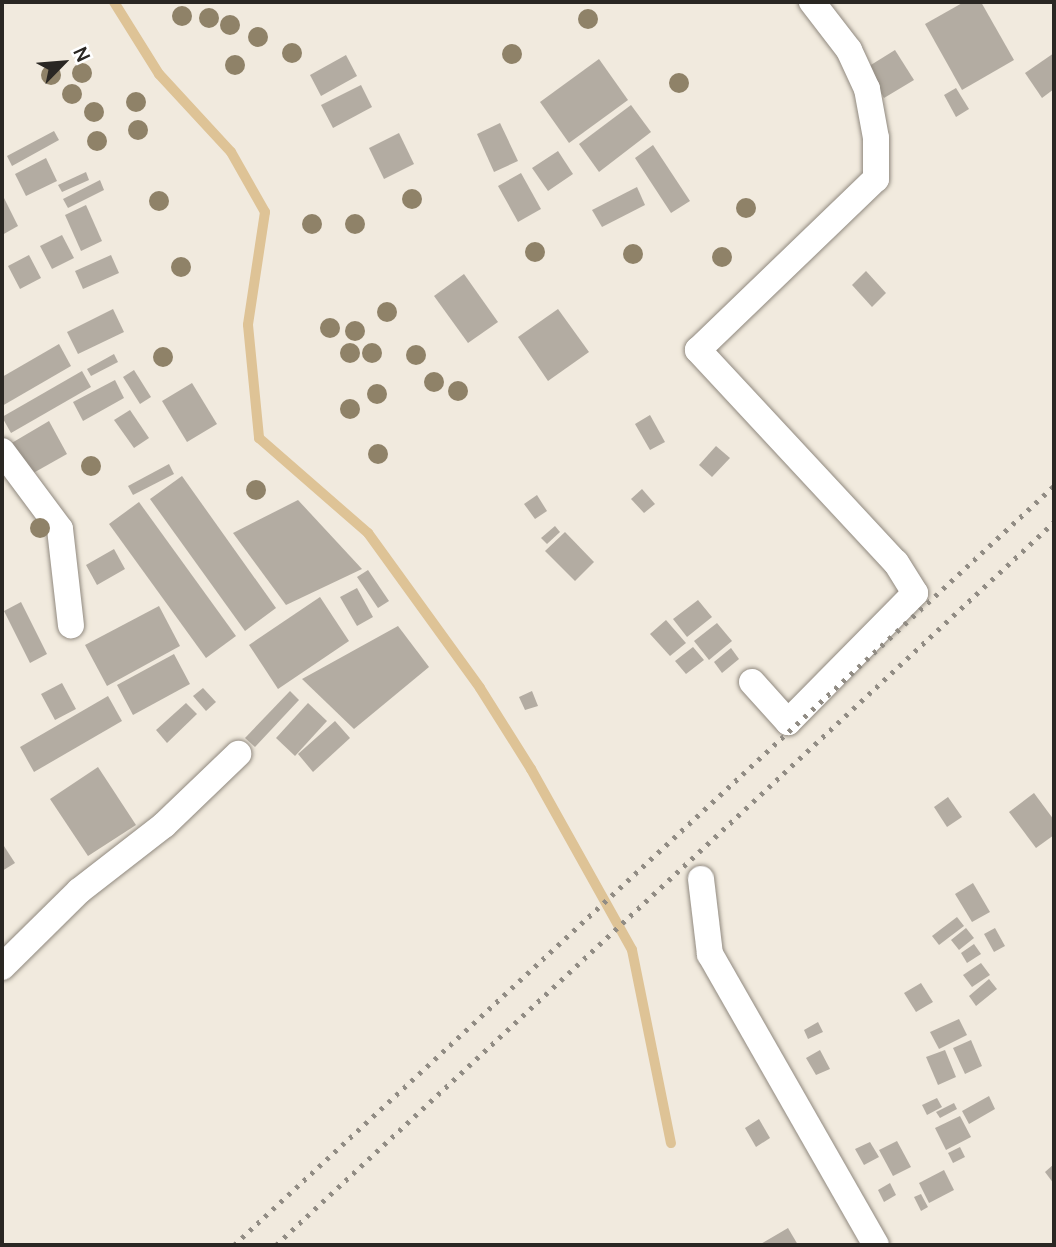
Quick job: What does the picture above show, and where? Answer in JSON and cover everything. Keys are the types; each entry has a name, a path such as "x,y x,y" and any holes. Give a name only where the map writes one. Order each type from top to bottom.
{"street":[{"path":"752,682 788,722 915,593 896,563 698,351 876,179 876,138 867,89 849,50 812,2"},
{"path":"2,451 60,529 71,625"},
{"path":"2,967 79,891 164,825 238,754"},
{"path":"701,879 710,954 876,1245"}],"building":[{"path":"964,2 981,2 1014,60 962,90 925,24"},
{"path":"895,50 914,80 884,98 866,68"},
{"path":"1054,53 1054,89 1042,98 1025,73"},
{"path":"346,55 357,76 321,96 310,75"},
{"path":"599,59 628,100 569,143 540,102"},
{"path":"361,85 372,107 333,128 321,105"},
{"path":"956,88 969,109 956,117 944,95"},
{"path":"631,105 651,132 599,172 579,144"},
{"path":"500,123 518,161 494,172 477,134"},
{"path":"54,131 59,140 12,166 7,156"},
{"path":"399,133 414,164 384,179 369,148"},
{"path":"653,145 690,201 671,213 635,158"},
{"path":"558,151 573,174 548,191 532,168"},
{"path":"46,158 57,181 26,196 15,174"},
{"path":"86,172 89,180 62,192 58,185"},
{"path":"521,173 541,209 518,222 498,186"},
{"path":"100,180 104,190 68,208 63,199"},
{"path":"637,187 645,205 602,227 592,210"},
{"path":"2,194 18,226 2,235"},
{"path":"86,205 102,241 81,251 65,215"},
{"path":"62,235 74,258 52,269 40,246"},
{"path":"29,255 41,278 20,289 8,266"},
{"path":"111,255 119,273 83,289 75,271"},
{"path":"866,271 886,293 872,307 852,285"},
{"path":"464,274 498,322 468,343 434,296"},
{"path":"113,309 124,332 78,354 67,332"},
{"path":"558,309 589,352 548,381 518,337"},
{"path":"59,344 71,366 2,406 2,377"},
{"path":"114,354 118,362 91,376 87,369"},
{"path":"134,370 151,397 140,404 123,377"},
{"path":"82,371 91,387 11,433 2,417"},
{"path":"115,380 124,398 83,421 73,402"},
{"path":"192,383 217,424 187,442 162,401"},
{"path":"130,410 149,438 134,448 114,420"},
{"path":"650,415 665,442 650,450 635,424"},
{"path":"49,421 67,454 28,476 10,444"},
{"path":"716,446 730,458 712,477 699,465"},
{"path":"169,464 174,474 133,495 128,486"},
{"path":"182,476 276,608 245,631 150,499"},
{"path":"642,489 655,504 644,513 631,499"},
{"path":"537,495 547,511 535,519 524,504"},
{"path":"298,500 362,569 286,605 233,533"},
{"path":"139,502 236,636 206,658 109,524"},
{"path":"555,526 560,532 547,544 541,538"},
{"path":"565,532 594,562 575,581 545,551"},
{"path":"114,549 125,569 97,585 86,565"},
{"path":"368,570 389,601 378,608 357,577"},
{"path":"357,588 373,617 357,626 340,597"},
{"path":"320,597 349,641 278,689 249,645"},
{"path":"698,600 712,617 687,637 673,619"},
{"path":"21,602 47,654 30,663 4,611"},
{"path":"159,606 180,646 107,686 85,645"},
{"path":"666,620 686,643 670,656 650,634"},
{"path":"717,623 732,641 709,660 694,641"},
{"path":"398,626 429,667 354,729 302,679"},
{"path":"693,647 704,660 686,674 675,661"},
{"path":"731,648 739,659 722,673 714,662"},
{"path":"174,654 190,684 133,715 117,685"},
{"path":"62,683 76,709 55,720 41,694"},
{"path":"203,688 216,702 206,711 193,696"},
{"path":"290,691 299,700 255,747 245,738"},
{"path":"532,691 538,706 525,710 519,697"},
{"path":"108,696 122,721 34,772 20,747"},
{"path":"186,703 197,714 167,743 156,730"},
{"path":"308,703 327,721 295,756 276,738"},
{"path":"335,721 350,738 313,772 298,754"},
{"path":"98,767 136,825 88,856 50,799"},
{"path":"1034,793 1054,820 1054,835 1036,848 1009,812"},
{"path":"948,797 962,817 947,827 934,807"},
{"path":"2,843 15,863 2,871"},
{"path":"973,883 990,912 972,922 955,894"},
{"path":"957,917 964,926 939,945 932,936"},
{"path":"966,928 974,938 959,950 951,940"},
{"path":"995,928 1005,946 994,952 984,934"},
{"path":"974,944 981,954 967,963 961,953"},
{"path":"981,963 990,975 972,987 963,975"},
{"path":"989,979 997,989 976,1006 969,996"},
{"path":"921,983 933,1002 916,1012 904,993"},
{"path":"959,1019 967,1035 939,1049 930,1032"},
{"path":"818,1022 823,1032 808,1039 804,1030"},
{"path":"971,1040 982,1066 965,1074 953,1048"},
{"path":"820,1050 830,1069 816,1075 806,1058"},
{"path":"945,1050 956,1077 938,1085 926,1057"},
{"path":"989,1096 995,1109 969,1124 962,1111"},
{"path":"937,1098 942,1107 927,1115 922,1105"},
{"path":"954,1103 957,1109 940,1118 936,1112"},
{"path":"960,1116 971,1137 946,1150 935,1128"},
{"path":"759,1119 770,1138 756,1147 745,1128"},
{"path":"897,1141 911,1167 893,1176 879,1150"},
{"path":"870,1142 879,1157 864,1165 855,1149"},
{"path":"960,1147 965,1157 953,1163 948,1153"},
{"path":"1054,1164 1054,1184 1045,1172"},
{"path":"944,1170 954,1190 929,1203 919,1183"},
{"path":"890,1183 896,1195 884,1202 878,1190"},
{"path":"921,1194 928,1207 921,1211 914,1197"},
{"path":"788,1228 798,1245 759,1245"}],"waterway":[{"path":"114,2 159,74 231,152 265,212 248,325 259,438 368,533 480,688 531,769 632,950 671,1143"}],"railway":[{"path":"234,1245 1054,486"},
{"path":"276,1245 1054,522"}]}
